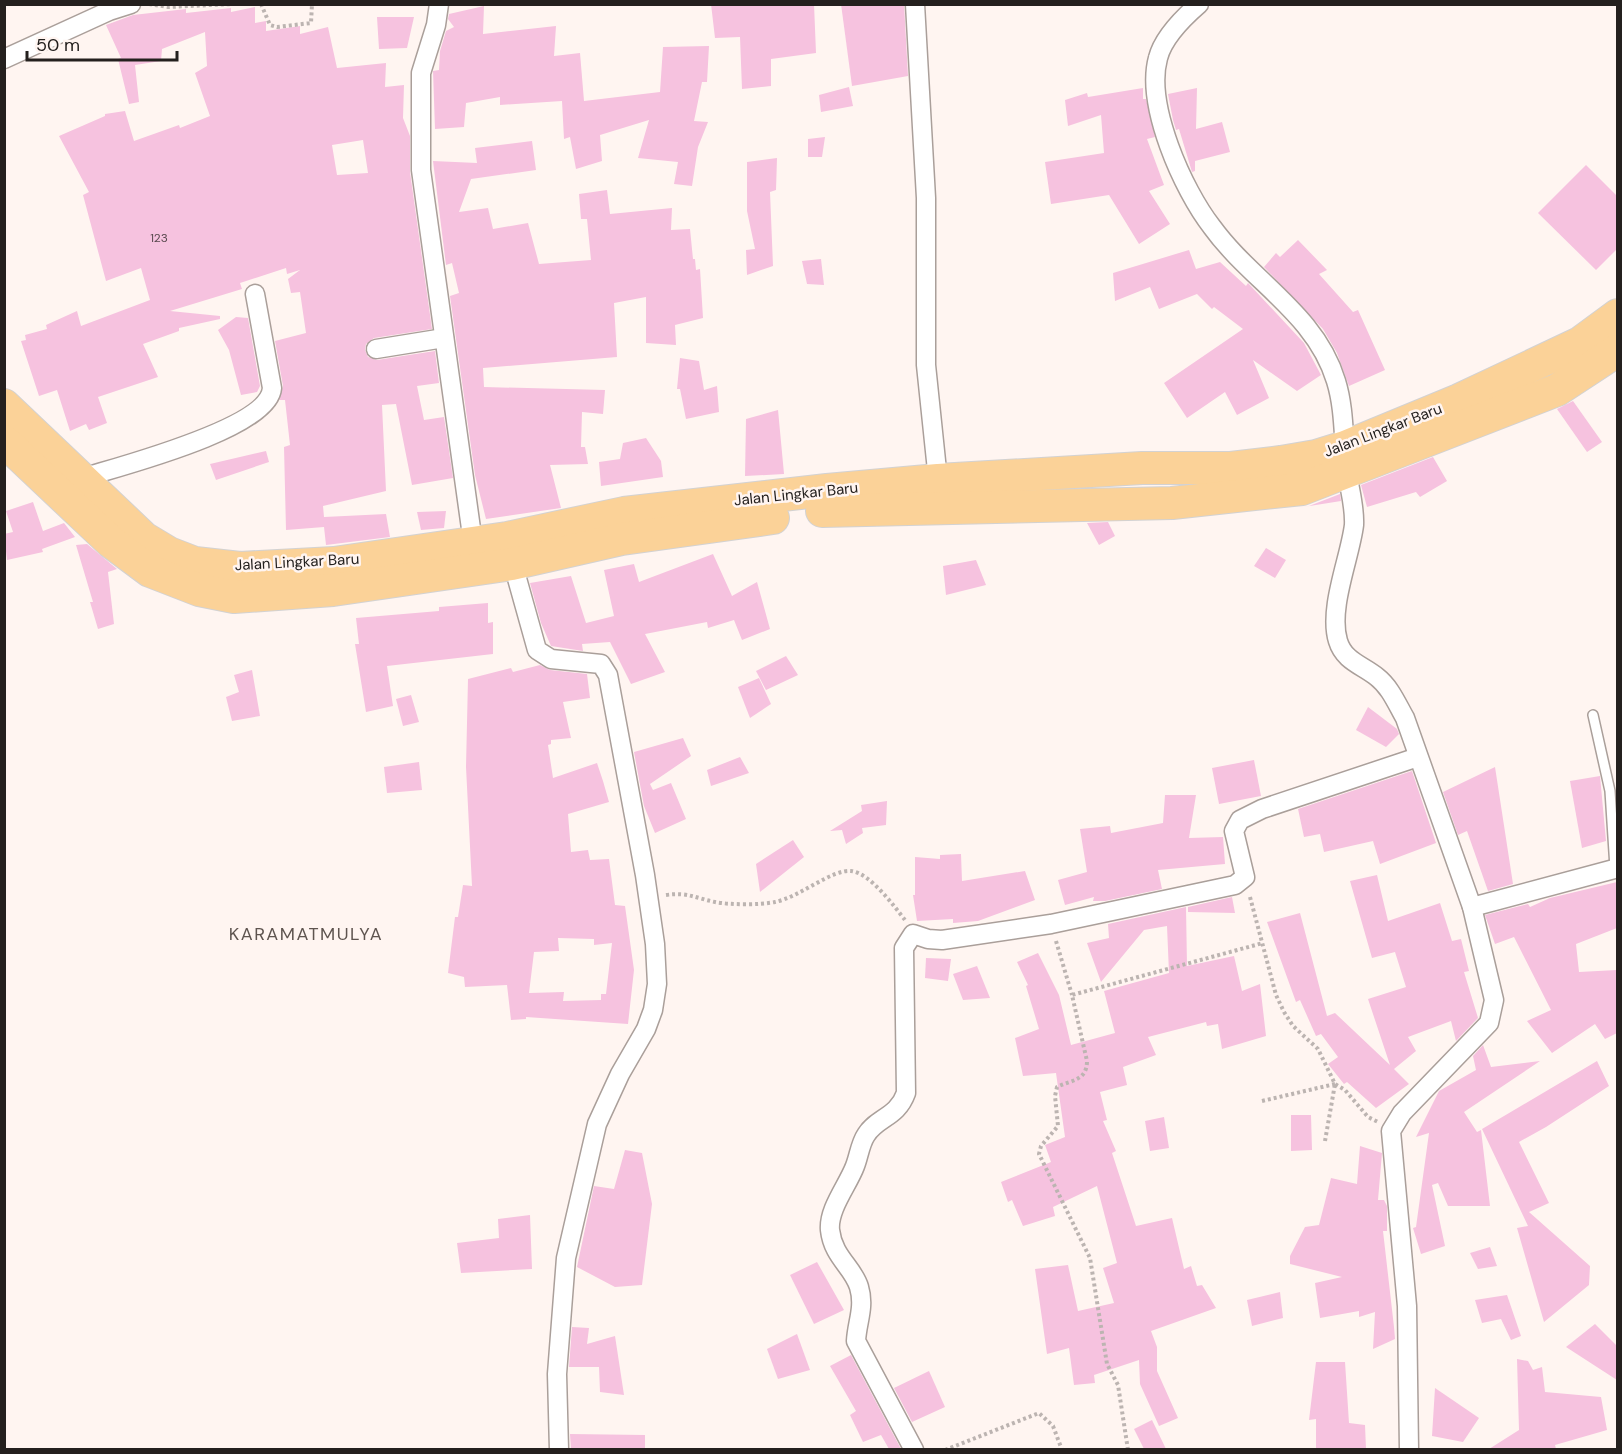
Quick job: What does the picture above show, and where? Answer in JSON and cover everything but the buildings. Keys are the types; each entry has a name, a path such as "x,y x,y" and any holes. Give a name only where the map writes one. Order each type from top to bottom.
{"highway":[{"name":"Jalan Lingkar Baru","path":"4,405 144,538 169,553 195,563 240,567 334,563 473,543 510,551 622,539 837,510 1172,503 1302,489 1346,460 1459,400 1580,343 1617,315"},
{"name":"Jalan Lingkar Baru","path":"4,441 111,542 150,571 199,590 234,597 333,591 510,551 624,513 938,480 1142,468 1231,468 1316,456 1346,460 1557,390 1617,350"}],"street":[{"path":"4,59 110,11 131,4"},
{"path":"439,4 436,25 421,73 422,170 473,543"},
{"path":"915,4 926,198 926,365 938,480"},
{"path":"1199,4 1167,40 1158,57 1157,107 1185,178 1211,226 1242,263 1268,285 1310,328 1336,379 1342,405 1354,524 1336,624 1338,640 1343,653 1358,666 1377,677 1390,691 1405,718 1472,907 1494,1000 1492,1017 1402,1113 1392,1128 1390,1137 1407,1306 1409,1449"},
{"path":"82,478 181,448 219,433 250,416 270,396 272,388 255,294"},
{"path":"376,349 444,338"},
{"path":"510,551 537,650 551,659 601,664 606,669 645,874 657,959 655,997 646,1029 620,1074 597,1124 566,1258 557,1374 559,1449"},
{"path":"914,1449 856,1341 862,1315 859,1286 843,1264 830,1231 831,1218 856,1164 864,1137 893,1115 903,1103 906,1093 904,948 913,934 928,939 942,940 1051,924 1224,889 1241,882 1245,877 1234,831 1240,820 1262,808 1418,757"},
{"path":"1472,907 1616,868"}],"lane":[{"path":"1593,715 1610,791 1616,868"}],"path":[{"path":"149,4 168,7 233,4"},
{"path":"261,4 270,25 277,27 311,23 312,4"},
{"path":"645,874 658,893 690,893 715,902 753,904 775,902 800,894 834,874 851,871 859,873 886,896 913,934"},
{"path":"1245,877 1276,995 1284,1011 1293,1026 1318,1049 1335,1084 1345,1090 1368,1117 1392,1128"},
{"path":"1051,924 1072,995 1087,1061 1086,1071 1080,1079 1057,1087 1055,1096 1058,1126 1041,1146 1039,1155 1090,1258 1107,1364 1118,1385 1128,1449"},
{"path":"1072,995 1263,943"},
{"path":"1262,1101 1335,1084"},
{"path":"1325,1141 1335,1084"},
{"path":"945,1449 1039,1413 1053,1425 1062,1449"}],"district":[{"name":"KARAMATMULYA","path":"306,934"}]}
